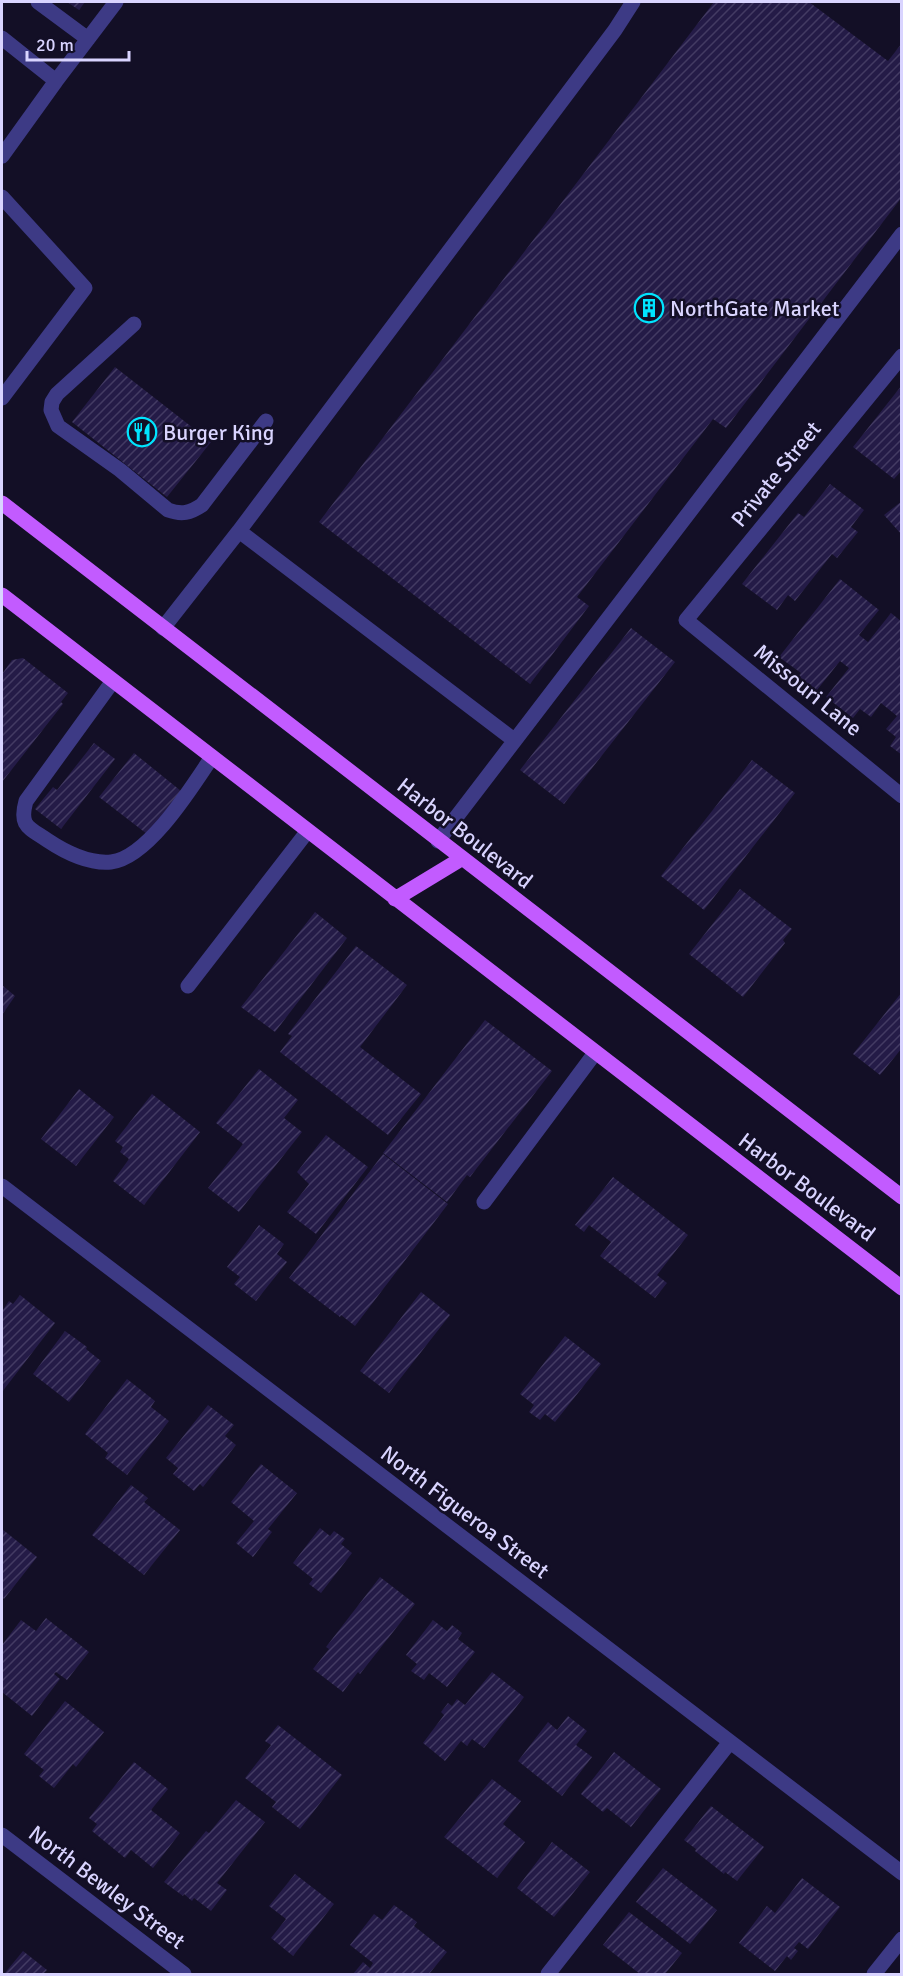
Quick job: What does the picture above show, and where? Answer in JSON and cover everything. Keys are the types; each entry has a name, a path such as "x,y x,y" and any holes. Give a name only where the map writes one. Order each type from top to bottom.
{"main road":[{"name":"Harbor Boulevard","path":"2,503 902,1197"},
{"name":"Harbor Boulevard","path":"2,595 902,1288"},
{"path":"394,899 461,859"}],"street":[{"path":"38,2 88,39"},
{"path":"2,156 116,2"},
{"path":"163,628 239,531 615,30 633,2"},
{"path":"2,38 56,81"},
{"path":"2,197 85,288 2,398"},
{"path":"438,841 902,234"},
{"path":"134,324 57,394 52,402 51,410 58,426 120,470 168,510 178,513 192,512 202,505 266,422"},
{"name":"Private Street","path":"686,620 902,356"},
{"path":"239,531 514,740"},
{"name":"Missouri Lane","path":"686,620 902,796"},
{"path":"113,681 26,801 22,815 27,826 63,851 91,860 112,862 137,851 154,835 212,758"},
{"path":"188,986 307,832"},
{"path":"484,1202 595,1053"},
{"name":"North Figueroa Street","path":"2,1186 902,1873"},
{"path":"548,1974 730,1742"},
{"name":"North Bewley Street","path":"2,1835 184,1974"},
{"path":"874,1974 902,1939"}],"building":[{"path":"67,2 85,2 79,10"},
{"name":"NorthGate Market","path":"714,2 809,2 888,61 902,43 902,197 726,428 713,419 577,597 589,606 530,684 319,522"},
{"name":"Burger King","path":"115,367 211,442 167,497 72,422"},
{"path":"902,385 902,470 894,479 853,447"},
{"path":"830,484 864,510 851,527 858,532 837,558 832,554 795,601 788,595 777,610 742,584 798,513 804,517"},
{"path":"902,501 902,535 884,515"},
{"path":"840,579 879,610 859,635 868,642 891,613 902,622 902,755 890,746 896,737 886,729 897,716 881,703 871,717 860,709 853,718 826,697 849,668 840,661 817,690 798,676 801,673 779,657"},
{"path":"631,628 675,662 564,804 520,770"},
{"path":"23,658 68,693 61,702 63,704 2,782 2,674 12,660"},
{"path":"94,743 115,759 61,829 35,809 53,787 57,790"},
{"path":"134,753 181,791 147,834 99,797"},
{"path":"752,760 795,793 704,910 661,876"},
{"path":"740,889 792,929 783,940 785,943 743,997 689,954"},
{"path":"315,912 347,938 275,1032 241,1007"},
{"path":"356,946 407,985 360,1047 421,1094 388,1135 280,1052 292,1036 288,1034"},
{"path":"2,985 15,996 2,1015"},
{"path":"902,992 902,1048 880,1075 853,1054"},
{"path":"485,1020 552,1071 470,1177 467,1175 447,1202 383,1153"},
{"path":"259,1069 298,1100 284,1118 302,1132 239,1212 208,1188 243,1144 216,1123"},
{"path":"79,1089 114,1117 76,1166 41,1139"},
{"path":"152,1094 200,1132 144,1205 113,1181 129,1159 120,1152 123,1147 115,1141"},
{"path":"326,1135 368,1167 316,1234 287,1212 309,1184 297,1172"},
{"path":"383,1154 448,1204 355,1326 289,1278"},
{"path":"613,1177 688,1235 657,1275 667,1283 655,1298 600,1256 611,1242 589,1225 584,1232 575,1225"},
{"path":"259,1225 284,1244 277,1254 287,1262 256,1301 234,1284 240,1277 227,1267"},
{"path":"421,1292 450,1315 389,1393 360,1371"},
{"path":"20,1295 55,1323 2,1392 2,1311 9,1301 13,1304"},
{"path":"65,1331 101,1361 69,1402 33,1374"},
{"path":"565,1336 601,1364 555,1422 545,1414 540,1420 529,1412 534,1405 520,1394"},
{"path":"127,1379 155,1401 151,1407 169,1421 127,1475 105,1458 108,1453 85,1434"},
{"path":"208,1405 234,1425 225,1436 236,1445 203,1487 200,1484 194,1491 173,1474 178,1468 166,1458"},
{"path":"261,1464 297,1493 268,1529 272,1532 253,1557 236,1543 254,1521 231,1502"},
{"path":"131,1485 148,1498 144,1502 180,1530 144,1575 92,1535"},
{"path":"320,1528 330,1536 334,1531 345,1539 341,1544 352,1553 321,1593 309,1584 313,1579 293,1563"},
{"path":"2,1529 37,1557 4,1599 2,1597"},
{"path":"380,1577 415,1604 343,1692 313,1669 329,1649 326,1647"},
{"path":"46,1618 89,1652 67,1680 56,1672 54,1674 60,1679 32,1716 2,1692 2,1645 21,1620 36,1631"},
{"path":"433,1620 447,1631 452,1625 462,1633 458,1639 475,1652 447,1687 429,1673 424,1680 411,1671 417,1664 406,1655"},
{"path":"492,1672 524,1697 484,1748 472,1739 467,1746 461,1741 445,1761 423,1743 444,1715 441,1712 448,1703 452,1706 457,1699 465,1705"},
{"path":"65,1701 104,1732 76,1767 73,1764 54,1788 39,1776 44,1770 24,1754"},
{"path":"568,1716 587,1731 576,1745 592,1757 562,1796 518,1761 548,1722 557,1730"},
{"path":"278,1725 342,1775 300,1829 272,1807 276,1802 245,1778 271,1745 265,1741"},
{"path":"614,1752 661,1789 631,1827 607,1808 603,1812 581,1794"},
{"path":"134,1762 168,1789 151,1810 180,1833 153,1868 131,1850 125,1858 92,1831 97,1824 89,1818"},
{"path":"492,1779 521,1801 503,1824 525,1842 497,1878 444,1837"},
{"path":"236,1800 265,1822 217,1883 227,1890 211,1911 194,1898 192,1901 164,1882 206,1831 209,1833"},
{"path":"711,1806 764,1847 737,1881 725,1872 724,1874 684,1840"},
{"path":"552,1842 590,1872 554,1917 517,1888"},
{"path":"663,1868 717,1910 690,1944 636,1902"},
{"path":"295,1874 334,1904 293,1956 271,1938 286,1919 269,1906"},
{"path":"802,1878 840,1907 808,1949 799,1942 794,1948 798,1951 791,1960 787,1956 775,1971 739,1943 767,1906 775,1913"},
{"path":"394,1905 417,1922 414,1926 447,1952 429,1974 353,1974 363,1962 370,1968 373,1963 350,1945 374,1914 382,1920"},
{"path":"629,1912 682,1953 665,1974 640,1974 603,1945"},
{"path":"23,1951 47,1970 43,1974 4,1974"}],"place":[{"name":"NorthGate Market","path":"649,308"},
{"name":"Burger King","path":"142,432"}]}
